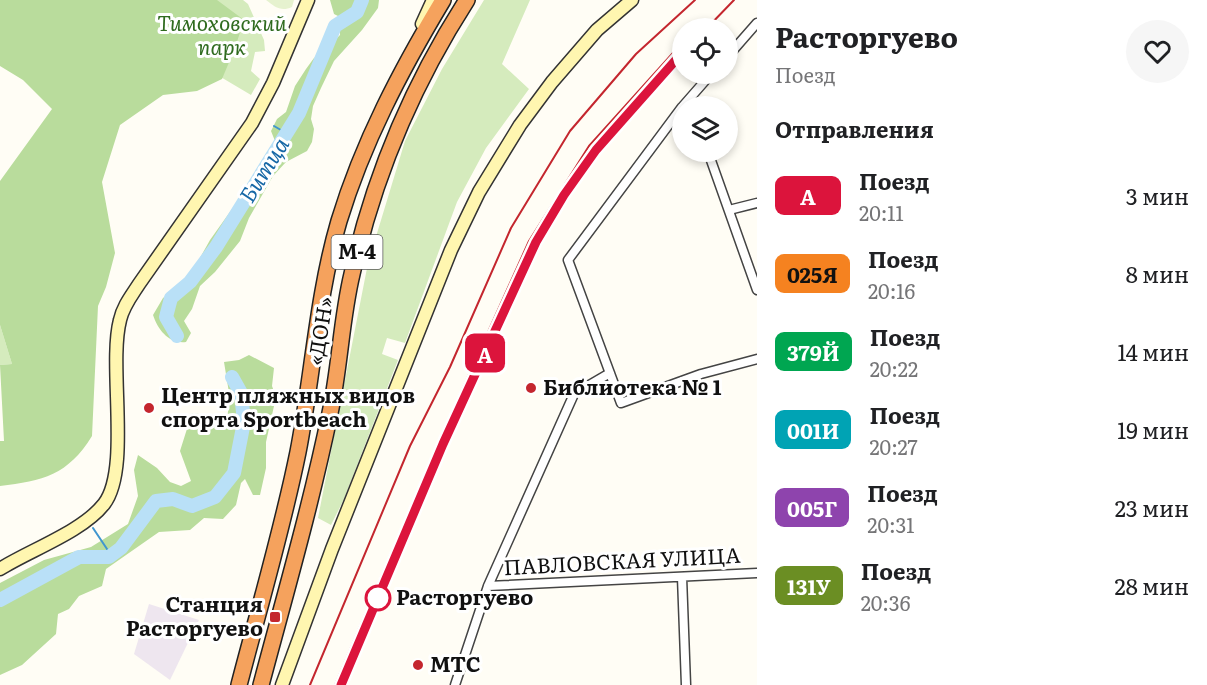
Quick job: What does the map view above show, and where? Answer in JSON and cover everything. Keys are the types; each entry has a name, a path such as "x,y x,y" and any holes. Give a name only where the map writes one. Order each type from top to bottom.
{"highway":[{"name":"«ДОН»","path":"239,685 298,453 327,270 339,221 358,164 403,68 443,0"},
{"name":"«ДОН»","path":"261,685 305,522 331,411 351,277 370,207 388,153 419,81 467,0"}],"street":[{"path":"0,569 83,523 102,506 109,496 116,466 117,335 124,309 139,284 252,123 273,83 308,0"},
{"path":"403,68 433,0"},
{"path":"282,685 332,549 451,250 479,192 520,125 552,82 597,30 632,0"},
{"path":"738,45 757,23"},
{"path":"672,122 568,260 621,403 701,374 757,359"},
{"path":"712,162 757,288"},
{"path":"729,210 757,203"},
{"path":"455,685 488,586 574,394 610,373"},
{"name":"ПАВЛОВСКАЯ УЛИЦА","path":"488,586 757,573"},
{"path":"682,577 686,685"}],"shaded area":[{"path":"149,604 199,620 170,680 134,654"}],"green space":[{"path":"0,0 217,0 244,20 222,79 197,91 163,95 120,125 102,182 115,253 106,287 98,306 92,436 74,460 53,474 29,482 0,486 0,441 4,441 0,365 12,364 0,325 0,181 52,109 23,80 0,66"},
{"name":"Тимоховский парк","path":"91,0 243,0 248,4 264,40 265,51 255,52 251,71 260,79 251,95"},
{"path":"266,0 294,0 292,7 281,9"},
{"path":"330,0 379,0 378,8 362,30 334,61 321,88 313,106 311,119 314,129 312,142 307,151 286,162 273,176 249,218 240,241 215,272 200,286 192,309 184,321 191,333 186,342 174,341 161,331 153,315 163,298 182,283 196,265 210,240 242,195 275,141 271,131 277,119 286,112 295,86 306,69 314,58 340,35 340,17 334,14"},
{"path":"484,0 530,0 502,64 529,89 486,148 457,202 405,343 387,338 382,354 398,360 344,499 331,525 318,518 368,263 405,141 442,69"},
{"path":"0,325 12,364 0,365"},
{"path":"249,355 274,368 272,386 276,397 266,442 266,468 260,495 253,495 245,479 241,483 236,505 223,519 204,518 190,530 159,532 106,569 102,586 79,596 69,609 58,614 56,634 22,665 0,675 0,583 44,560 91,547 128,524 138,496 134,470 138,455 157,468 170,482 181,486 191,481 180,451 192,413 227,418 230,399 224,362 239,360"}],"waterway":[{"name":"Битца","path":"177,336 166,317 171,298 190,282 216,247 299,113 335,26 357,12 362,0"},
{"path":"274,126 286,133"},
{"name":"Битца","path":"0,600 79,557 109,557 121,548 156,501 173,499 192,506 215,497 234,473 244,422 241,393 232,377"},
{"path":"93,528 111,555"}],"railway":[{"path":"310,685 410,446 450,367 511,228 570,131 636,54 695,0"},
{"path":"717,18 734,0"},
{"path":"335,685 434,452 529,241 589,146 672,54"}],"train":[{"name":"A","path":"341,685 443,444 536,242 564,195 596,150 672,63"}],"place":[{"name":"Библиотека № 1","path":"531,388"},
{"name":"Центр пляжных видов спорта Sportbeach","path":"149,408"},
{"name":"Расторгуево","path":"378,598"},
{"name":"Станция Расторгуево","path":"275,617"},
{"name":"МТС","path":"418,665"}]}
